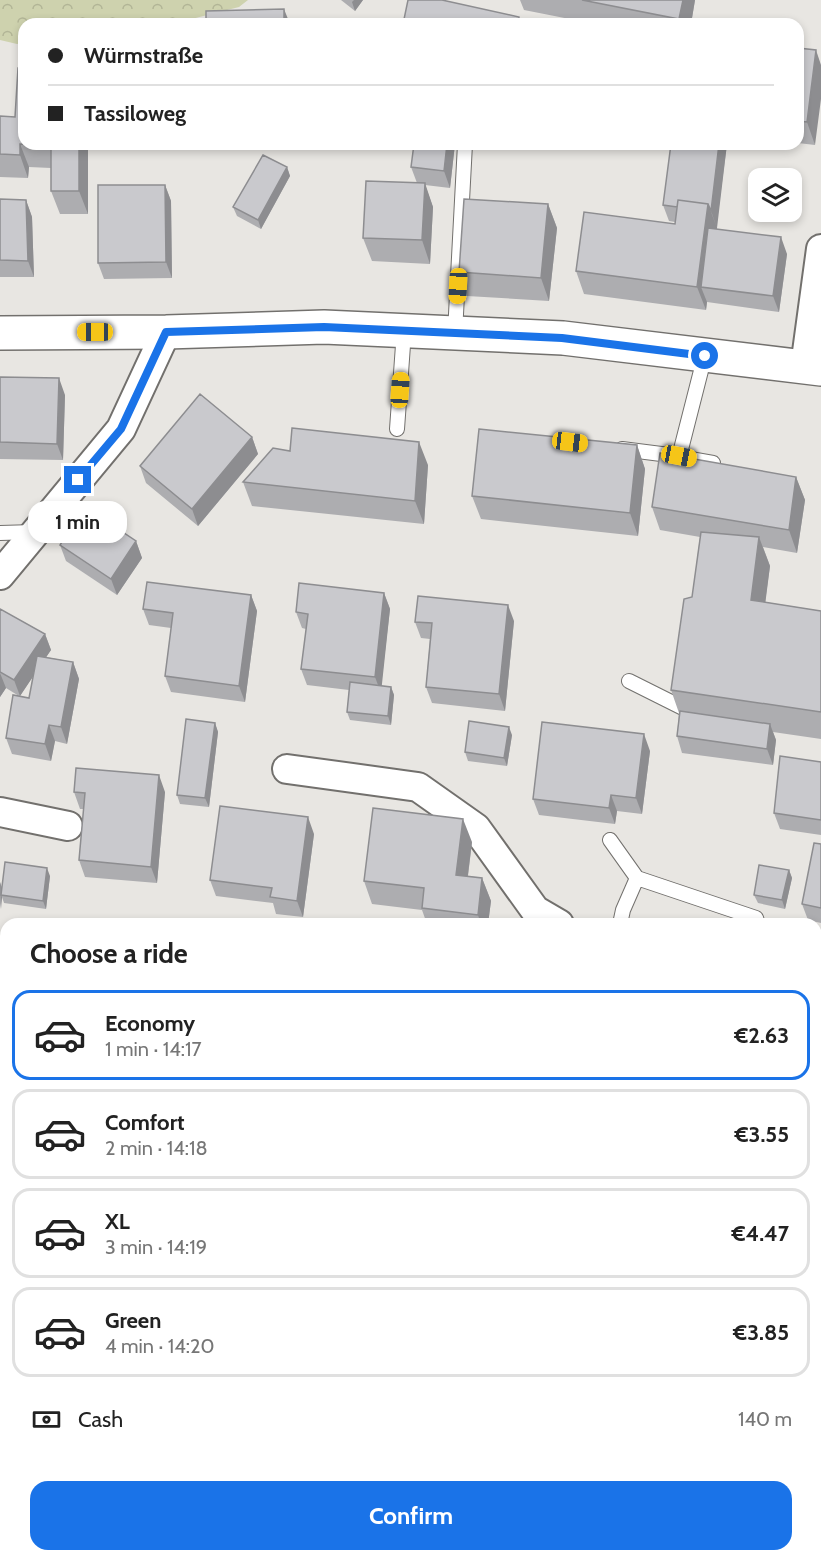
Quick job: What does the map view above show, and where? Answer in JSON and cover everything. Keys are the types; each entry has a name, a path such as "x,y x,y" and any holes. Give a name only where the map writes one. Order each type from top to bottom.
{"main road":[{"path":"0,333 166,332 324,327 562,338 813,368"}],"street":[{"path":"813,368 821,249"},
{"path":"0,576 121,429 166,332"},
{"path":"287,769 418,787 476,828 535,910 549,918"},
{"path":"0,812 68,826"}],"lane":[{"path":"455,333 465,150"},
{"path":"397,429 404,331"},
{"path":"679,456 705,356"},
{"path":"609,447 722,464"},
{"path":"0,533 35,532"},
{"path":"629,681 683,708"},
{"path":"610,840 636,878 756,918"},
{"path":"621,918 636,878"}],"green space":[{"path":"0,0 248,0 239,7 196,18 18,18 18,44 0,40"}],"building":[{"path":"408,0 442,0 519,17 519,18 404,18"},
{"path":"582,0 683,0 679,18"},
{"path":"284,9 284,18 206,18 206,11"},
{"path":"804,49 816,50 807,122 804,122"},
{"path":"18,68 18,150 20,150 20,155 0,154 0,116 15,117"},
{"path":"51,150 79,150 79,191 51,191"},
{"path":"413,150 446,150 444,171 411,167"},
{"path":"670,150 718,150 711,211 708,204 678,200 677,207 663,205"},
{"path":"263,155 287,167 258,220 233,207"},
{"path":"366,181 425,183 422,240 363,238"},
{"path":"98,185 165,185 166,262 98,263"},
{"path":"0,199 26,200 28,261 0,260"},
{"path":"464,199 548,204 541,278 459,272"},
{"path":"678,200 708,204 697,287 576,271 584,212 675,224"},
{"path":"708,228 781,237 773,296 701,287"},
{"path":"0,377 59,378 57,444 0,442"},
{"path":"200,394 252,437 192,509 140,466"},
{"path":"292,428 419,442 415,501 243,482 273,448 290,451"},
{"path":"479,429 637,445 630,513 472,496"},
{"path":"660,453 796,477 789,530 652,507"},
{"path":"85,507 136,541 111,579 60,545"},
{"path":"701,532 759,537 751,600 821,611 821,712 671,690 684,599 692,597"},
{"path":"147,582 251,595 239,686 165,676 173,613 143,609"},
{"path":"299,583 384,593 375,677 301,669 308,614 296,612"},
{"path":"418,596 508,605 499,694 426,687 432,623 415,622"},
{"path":"0,609 45,634 14,680 0,672"},
{"path":"37,656 73,662 61,727 49,725 45,744 6,738 13,695 29,698"},
{"path":"350,682 391,687 388,716 347,712"},
{"path":"680,711 770,724 767,749 677,736"},
{"path":"186,719 215,723 205,798 177,795"},
{"path":"469,721 509,727 504,758 465,752"},
{"path":"542,722 644,734 636,798 611,795 609,808 533,799"},
{"path":"780,756 821,762 821,820 774,813"},
{"path":"76,768 159,775 151,867 79,860 85,793 74,792"},
{"path":"220,806 308,817 297,901 270,897 272,888 210,880"},
{"path":"373,808 463,819 456,875 482,878 478,915 422,908 424,888 364,881"},
{"path":"814,843 821,844 821,908 802,904"},
{"path":"5,862 47,868 43,901 1,895"},
{"path":"759,865 789,870 782,900 754,895"}],"route":[{"path":"78,480 121,429 166,332 324,327 562,338 705,356"}]}
